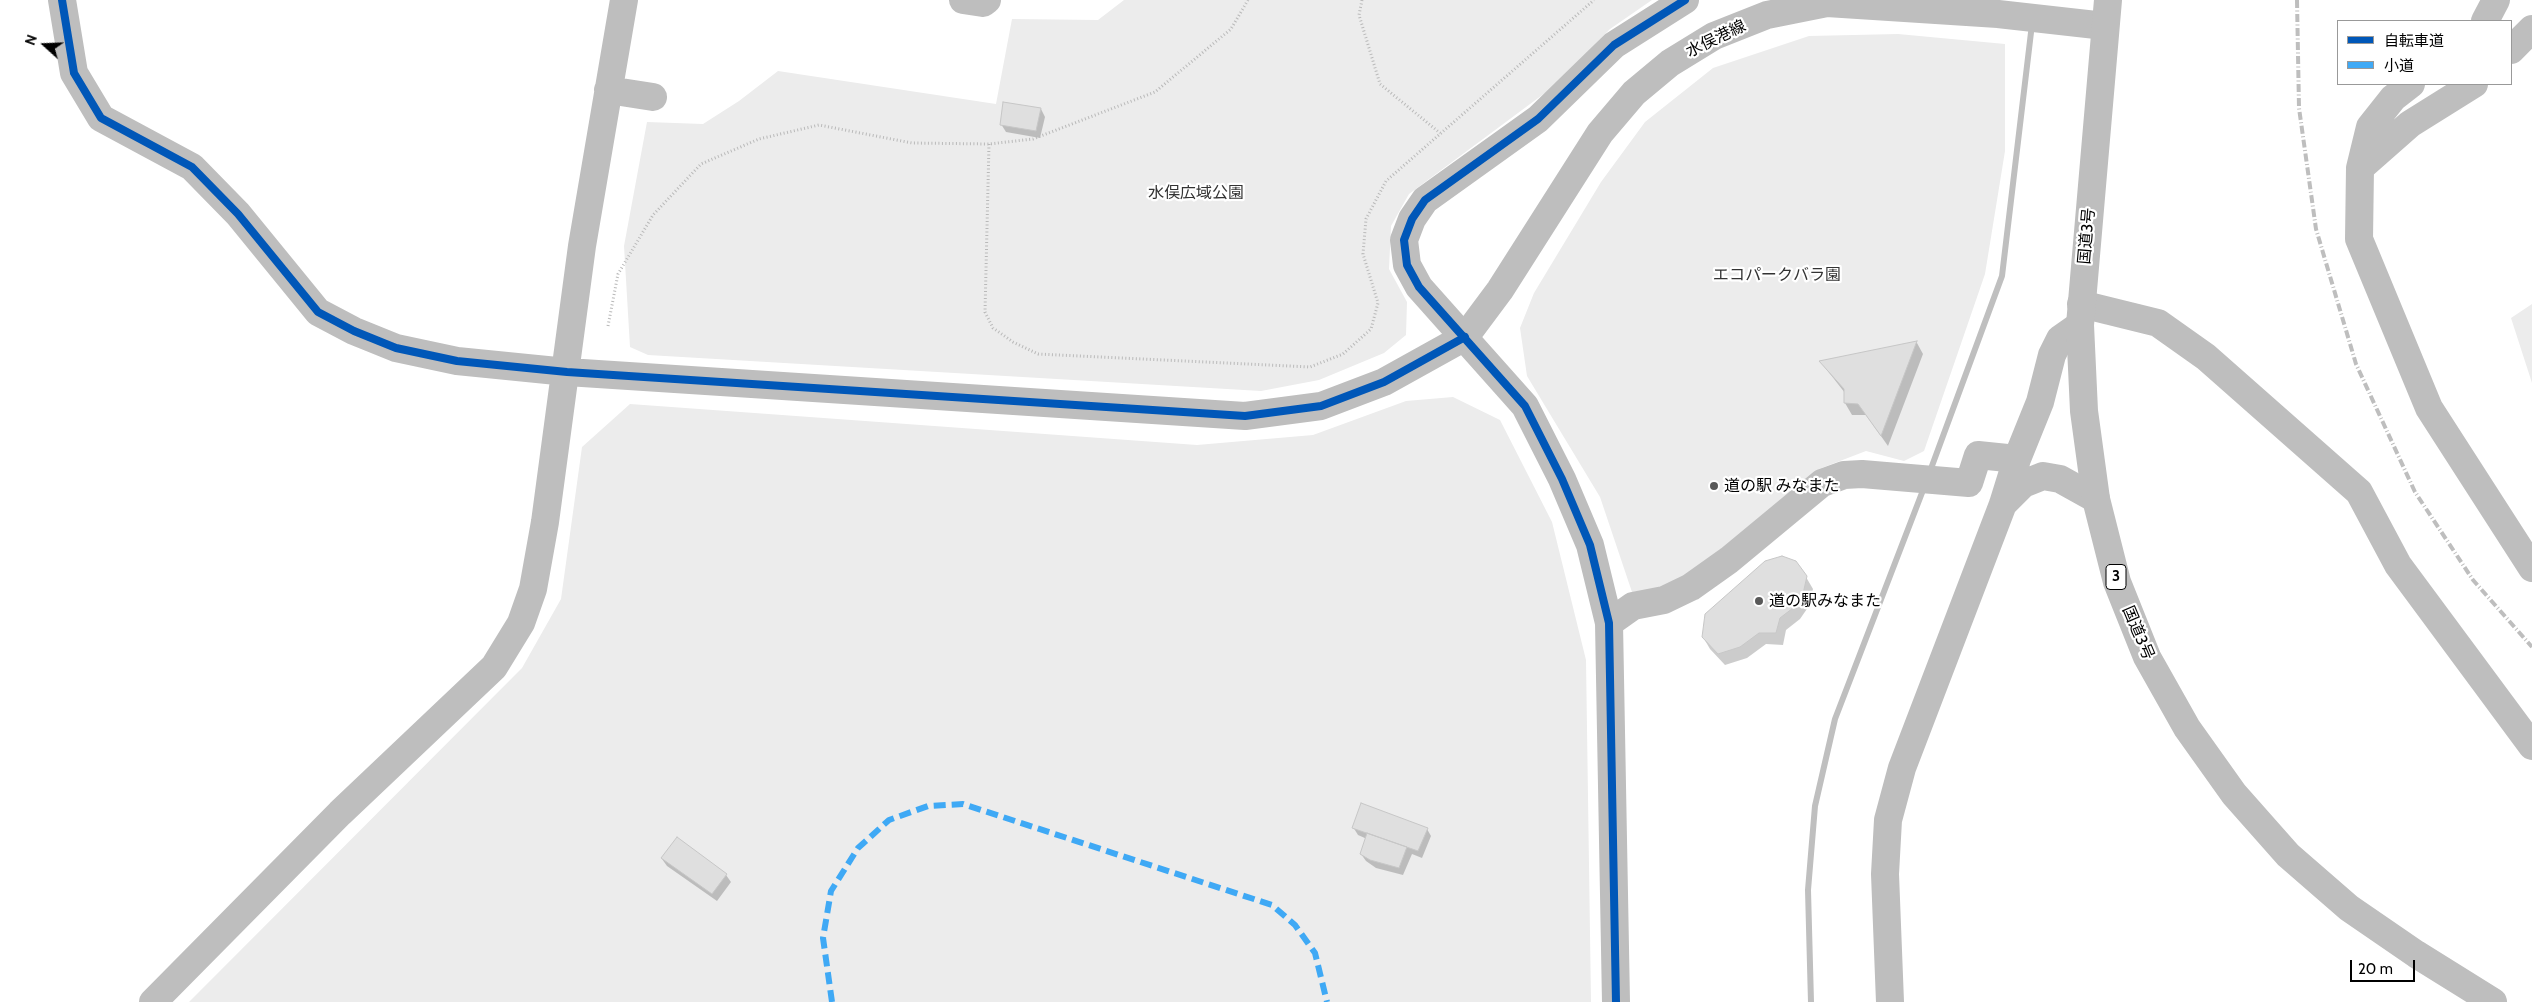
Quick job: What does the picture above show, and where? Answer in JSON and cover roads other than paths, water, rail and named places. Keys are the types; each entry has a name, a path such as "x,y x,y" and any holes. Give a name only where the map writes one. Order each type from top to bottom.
{"main road":[{"path":"62,0 74,73 101,118 192,167 238,214 318,312 354,331 396,348 457,361 567,372 1245,416 1321,406 1384,382 1465,337"},
{"path":"153,1002 340,813 494,667 521,623 533,589 546,522 582,246 624,0"},
{"path":"963,0 983,3 987,0"},
{"path":"1616,1002 1609,623 1590,545 1562,479 1525,406 1419,287 1407,265 1404,240 1425,200 1538,118 1614,46 1685,0"},
{"path":"2486,20 2496,0"},
{"name":"水俣港線","path":"1465,337 1500,290 1600,132 1634,93 1670,62 1714,36 1766,15 1827,3 1998,14 2075,23 2106,13"},
{"name":"国道3号","path":"2106,13 2081,315 2084,412 2096,499 2117,582 2147,657 2186,728 2234,794 2288,855 2349,908 2416,954 2493,1002"},
{"path":"2512,49 2532,29"},
{"path":"2411,85 2393,98 2370,127 2360,168 2359,238 2429,408 2532,568"},
{"path":"2360,168 2410,124 2472,85"},
{"path":"608,90 653,97"},
{"path":"1890,1002 1884,874 1888,820 1902,768 2003,504 2017,459 2040,402 2052,355 2060,339 2081,315 2158,323 2206,357 2359,492 2398,565 2532,746"},
{"path":"1609,623 1633,606 1664,600 1691,588 1729,560 1822,484 1844,475 1896,476 1969,483 1978,455 2017,459"},
{"path":"2003,504 2023,484 2043,476 2060,479 2096,499"}],"waterway":[{"path":"1929,474 2002,276 2032,24"},
{"path":"1811,1002 1808,890 1815,806 1835,719 1925,485"}],"railway":[{"path":"2297,0 2299,108 2316,229 2356,364 2415,492 2473,580 2532,647"}],"place":[{"name":"道の駅 みなまた","path":"1714,486"},
{"name":"道の駅みなまた","path":"1759,601"}],"park label":[{"name":"水俣広域公園","path":"1196,193"},
{"name":"エコパークバラ園","path":"1777,275"}]}
